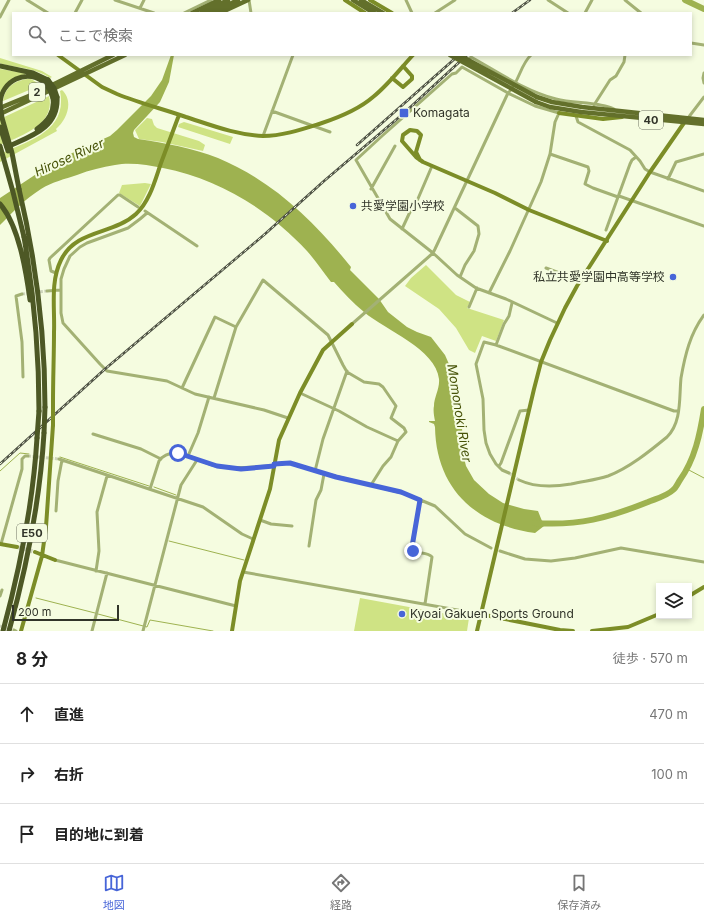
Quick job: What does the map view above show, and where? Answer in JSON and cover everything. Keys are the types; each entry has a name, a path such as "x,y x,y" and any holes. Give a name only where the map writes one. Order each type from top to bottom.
{"highway":[{"path":"0,66 33,73 46,81 55,98 56,112 52,120 45,128 0,151"},
{"path":"19,189 12,153 2,118 0,102 2,94 6,86 17,78 30,76 46,81"},
{"path":"0,147 30,133 45,123 52,111 55,98"},
{"name":"E50","path":"0,127 19,189 29,234 38,287 44,351 44,433 38,498 13,631"},
{"name":"E50","path":"0,147 24,238 32,287 38,351 38,411 33,490 17,578 3,631"},
{"path":"0,204 10,218 18,242 28,288 38,351"}],"main road":[{"path":"194,12 219,0"},
{"path":"217,10 228,0"},
{"path":"217,10 238,0"},
{"path":"207,12 248,0"},
{"path":"354,0 372,12"},
{"path":"361,0 381,12"},
{"name":"2","path":"0,108 36,93 111,56"},
{"name":"2","path":"0,114 123,56"},
{"name":"40","path":"452,56 550,107 623,117 704,124"},
{"name":"40","path":"461,56 536,100 616,111 704,120"}],"street":[{"path":"0,17 9,0"},
{"path":"27,0 46,12"},
{"path":"76,12 82,0"},
{"path":"115,0 151,12"},
{"path":"140,8 144,0"},
{"path":"186,12 210,0"},
{"path":"248,0 251,12"},
{"path":"345,0 363,12"},
{"path":"370,0 390,12"},
{"path":"406,0 412,12"},
{"path":"437,12 455,0"},
{"path":"548,0 566,12"},
{"path":"586,12 592,0"},
{"path":"626,0 640,12"},
{"path":"692,43 704,45"},
{"path":"59,56 84,75 106,89 135,101 232,131 262,136 291,133 336,118 357,108 374,97 412,56"},
{"path":"262,136 293,56"},
{"path":"232,631 239,584 270,490 279,440 300,393 323,350 433,253 508,93 516,83 527,60 531,56"},
{"path":"596,105 610,80 616,76 624,62 625,56"},
{"path":"557,323 477,288 460,277 386,215 356,160 452,74 456,73 471,57 532,91 558,100 609,107 616,111"},
{"path":"392,78 403,87 412,79 412,76 403,66"},
{"path":"462,67 534,106 576,116 603,119 623,117"},
{"path":"704,74 704,82"},
{"path":"477,631 510,486 541,362 557,323 580,281 650,172 683,122 704,97"},
{"path":"272,111 330,132"},
{"path":"489,293 541,182 550,154 555,122 559,113"},
{"path":"21,631 42,556 48,510 53,425 54,290 56,273 64,255 73,244 87,236 119,225 136,214 146,201 179,115"},
{"path":"576,116 578,122 630,150 640,161 645,170 704,191"},
{"path":"420,160 416,152 420,135 417,131 410,130 404,134 402,140 416,158 420,160 432,166 495,193 529,210 607,241"},
{"path":"372,189 395,146"},
{"path":"550,154 588,167 589,171 585,184 592,188 633,200 704,226"},
{"path":"668,179 676,162 704,154"},
{"path":"606,230 630,164 636,157"},
{"path":"402,229 417,201 432,166"},
{"path":"56,273 51,271 49,260 51,256 118,195 138,207"},
{"path":"455,208 478,226 479,234 474,252 465,265 460,277"},
{"path":"197,246 146,212 140,219 128,228 92,241 75,251 70,256 64,269 60,290 62,321 72,334 105,369 111,372 167,381 195,394 264,410 288,418"},
{"path":"546,268 580,281"},
{"path":"214,398 236,327 263,280 328,334 347,372 364,382 379,384 385,388 396,406 391,418 404,428 406,432 398,441 391,457 383,466 371,485"},
{"path":"469,307 477,288"},
{"path":"47,291 60,290"},
{"path":"22,294 16,296 22,342 23,377"},
{"path":"496,345 504,324 509,316 512,303"},
{"path":"520,480 534,485 552,486 588,481 609,476 626,467 667,437 675,427 678,418 687,348 692,335 704,315"},
{"path":"182,388 215,317 236,327"},
{"path":"508,473 499,466 490,454 486,443 483,399 476,364 484,342 486,341 620,392 674,411 678,411"},
{"path":"315,471 333,408 347,372"},
{"path":"300,393 398,441"},
{"path":"188,456 210,398"},
{"path":"499,466 520,411 529,410"},
{"path":"93,434 141,449 160,459"},
{"path":"150,489 160,459 169,453 178,453 214,466 236,468 290,463 324,474 404,493 437,507 465,534 491,548"},
{"path":"17,548 0,544 22,469 22,459 25,456 28,456"},
{"path":"56,511 60,459 203,507 242,534 253,539"},
{"path":"143,631 181,483 197,460"},
{"path":"309,546 316,500 321,490 324,474"},
{"path":"96,570 99,551 97,512 108,476"},
{"path":"420,500 411,549 414,552 430,554 432,557 425,604"},
{"path":"260,520 271,524 292,526"},
{"path":"500,551 526,559 551,561 575,558 615,548 623,548 704,562"},
{"path":"35,552 55,560 236,606"},
{"path":"243,572 480,614 560,630 573,631"},
{"path":"92,631 107,573"},
{"path":"692,594 704,587"},
{"path":"0,596 2,590"},
{"path":"592,631 628,627 656,615"}],"shaded area":[{"path":"0,58 42,71 52,77 50,78 33,70 2,64 0,63"},
{"path":"0,69 25,73 25,75 10,81 4,86 0,93"},
{"path":"31,79 41,85 3,101 8,88 18,81"},
{"path":"62,90 68,99 68,110 63,121 56,129 57,131 0,162 0,154 34,139 44,133 52,125 58,116 61,105 60,91"},
{"path":"49,96 50,106 47,115 42,122 35,128 17,138 0,145 0,119"},
{"path":"147,118 152,119 157,128 199,141 205,145 203,151 162,142 139,139 135,130"},
{"path":"184,122 233,137 230,144 178,127 179,124"},
{"path":"145,183 151,184 140,206 119,193 122,185"},
{"path":"426,265 456,295 470,302 467,308 504,320 496,341 482,336 475,353 469,350 456,328 439,309 405,286 411,278"},
{"name":"Kyoai Gakuen Sports Ground","path":"360,598 469,618 467,631 354,631"}],"water":[{"name":"Hirose River","path":"171,56 174,56 169,82 160,102 134,130 134,137 199,151 238,167 274,190 307,218 337,250 351,267 350,270 379,299 388,312 407,327 431,337 445,355 452,371 451,384 461,413 464,458 466,466 474,480 489,494 503,503 538,511 544,526 535,533 514,529 495,522 478,512 463,500 452,486 443,469 437,449 435,427 434,424 429,422 435,421 434,408 439,379 436,368 429,358 408,341 360,309 334,282 331,282 310,255 276,222 259,209 223,188 184,173 163,168 145,165 121,164 91,170 45,187 24,201 0,225 0,198 50,165 76,151 110,136 151,96 162,80"}],"waterway":[{"path":"685,0 704,9"},
{"name":"Momonoki River","path":"535,523 551,524 593,520 633,508 670,492 676,487 690,464 699,437 704,409"},
{"path":"0,471 20,453 29,454"},
{"path":"60,457 149,486"},
{"path":"687,469 704,478"},
{"path":"154,487 176,495"},
{"path":"169,541 244,560"},
{"path":"36,598 95,613"},
{"path":"98,614 147,627 150,620 213,631"}],"tunnel":[{"path":"22,294 47,291"},
{"path":"28,456 59,459"},
{"path":"509,473 519,480"},
{"path":"17,547 35,552"},
{"path":"0,626 14,630"}],"railway":[{"path":"513,12 530,0"},
{"path":"357,145 458,56"},
{"path":"0,464 105,369 265,234 324,181 404,113 466,56"}],"place":[{"name":"Komagata","path":"404,113"},
{"name":"共愛学園小学校","path":"353,206"},
{"name":"私立共愛学園中高等学校","path":"673,277"},
{"name":"Kyoai Gakuen Sports Ground","path":"402,614"}],"route":[{"path":"178,453 214,466 244,469 290,463 302,468 336,477 401,492 420,500 411,549 413,551"}]}
